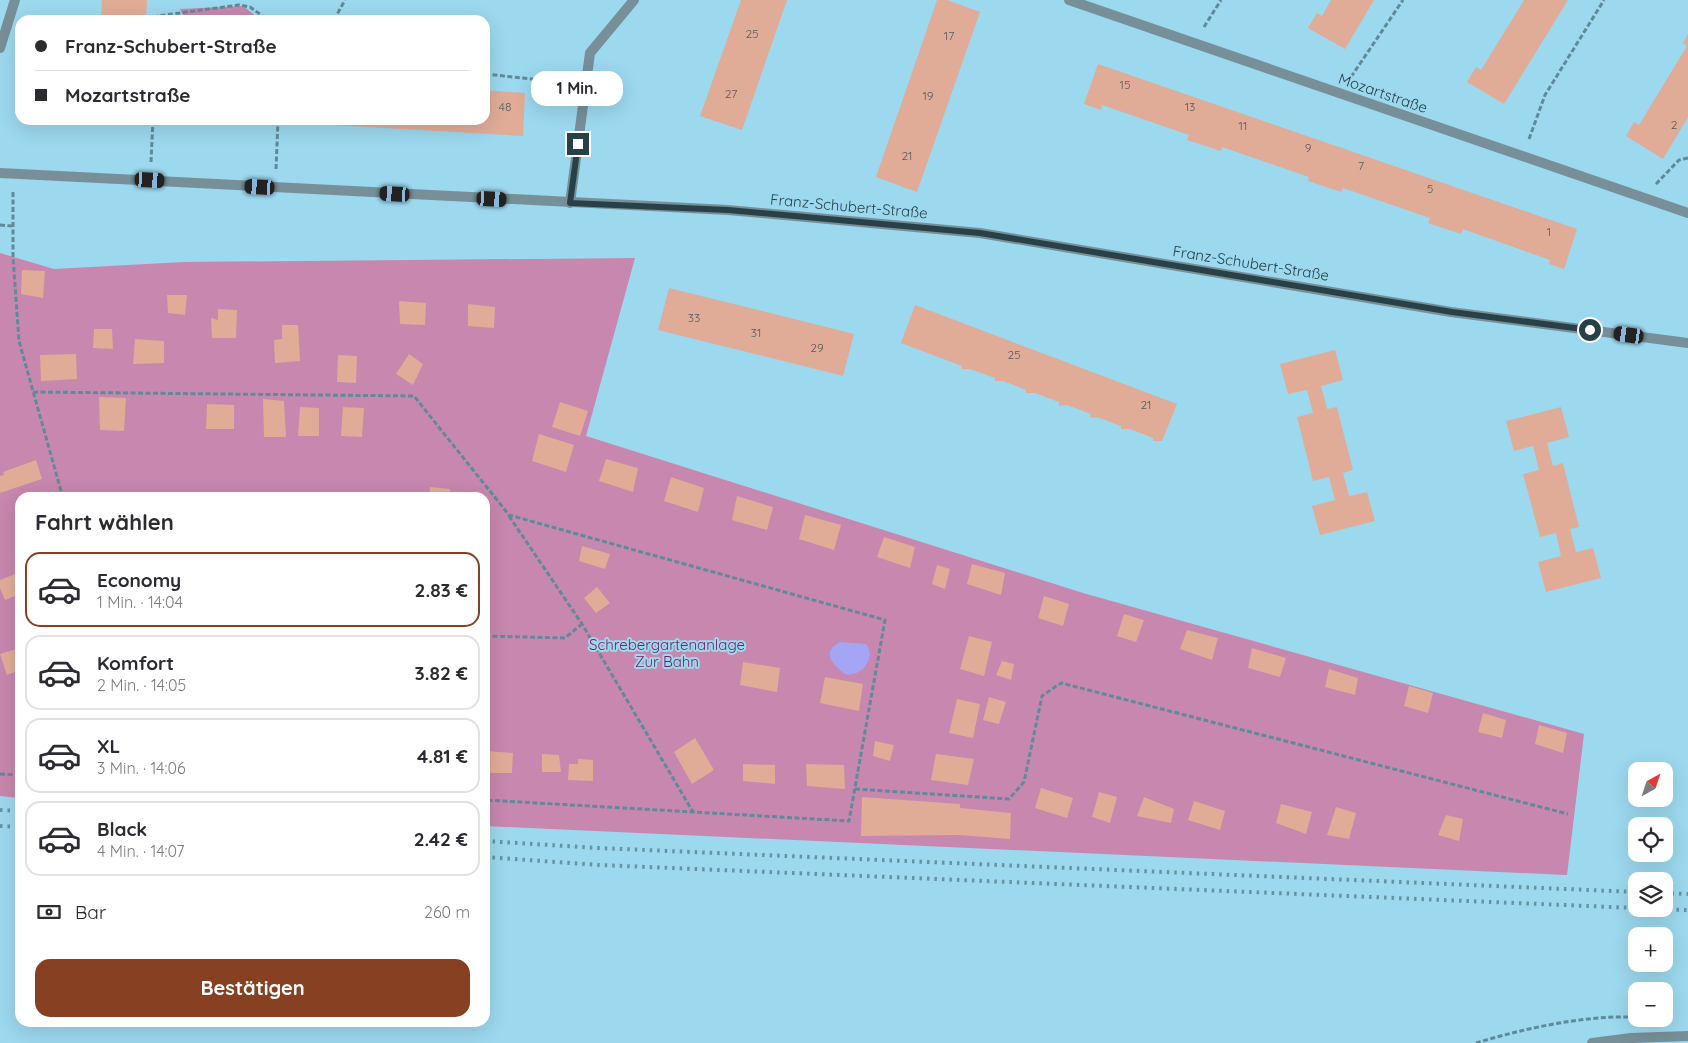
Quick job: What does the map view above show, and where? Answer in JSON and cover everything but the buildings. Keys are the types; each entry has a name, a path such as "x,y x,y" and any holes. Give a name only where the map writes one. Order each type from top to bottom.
{"street":[{"path":"0,48 15,0"},
{"path":"570,203 590,52 634,0"},
{"name":"Mozartstraße","path":"1069,0 1688,213"},
{"name":"Franz-Schubert-Straße","path":"0,173 728,210 980,233 1452,312 1688,343"},
{"path":"1592,1043 1631,1038 1688,1036"}],"path":[{"path":"337,15 345,0"},
{"path":"1193,43 1221,0"},
{"path":"1339,94 1403,0"},
{"path":"1523,156 1545,95 1604,0"},
{"path":"164,15 239,5 250,7 261,15"},
{"path":"490,74 585,84"},
{"path":"150,180 153,125"},
{"path":"278,125 275,162 278,188"},
{"path":"1644,199 1680,160 1688,158"},
{"path":"13,174 12,226 19,341 61,492"},
{"path":"0,225 12,226"},
{"path":"33,392 414,396 509,515 582,624 693,812"},
{"path":"490,800 849,821 886,620 509,515"},
{"path":"490,636 565,638 582,624"},
{"path":"855,789 1009,799 1024,782 1042,696 1061,683 1568,814"},
{"path":"0,774 15,775"},
{"path":"1476,1043 1504,1034 1604,1017 1628,1018"}],"green space":[{"path":"243,6 255,15 183,15 180,9"},
{"name":"Schrebergartenanlage Zur Bahn","path":"0,253 54,269 184,262 635,258 586,436 1083,593 1584,734 1567,875 490,826 490,492 15,492 15,798 0,796"}],"water":[{"path":"840,642 866,644 870,655 866,666 862,670 857,673 845,674 836,667 830,658 830,654 834,646"}],"railway":[{"path":"0,810 15,811"},
{"path":"0,826 15,827"},
{"path":"490,841 598,848 1628,892"},
{"path":"490,857 599,865 1628,908"},
{"path":"1673,893 1688,894"},
{"path":"1673,910 1688,910"}],"route":[{"path":"578,144 570,203 728,210 980,233 1452,312 1590,330"}]}
